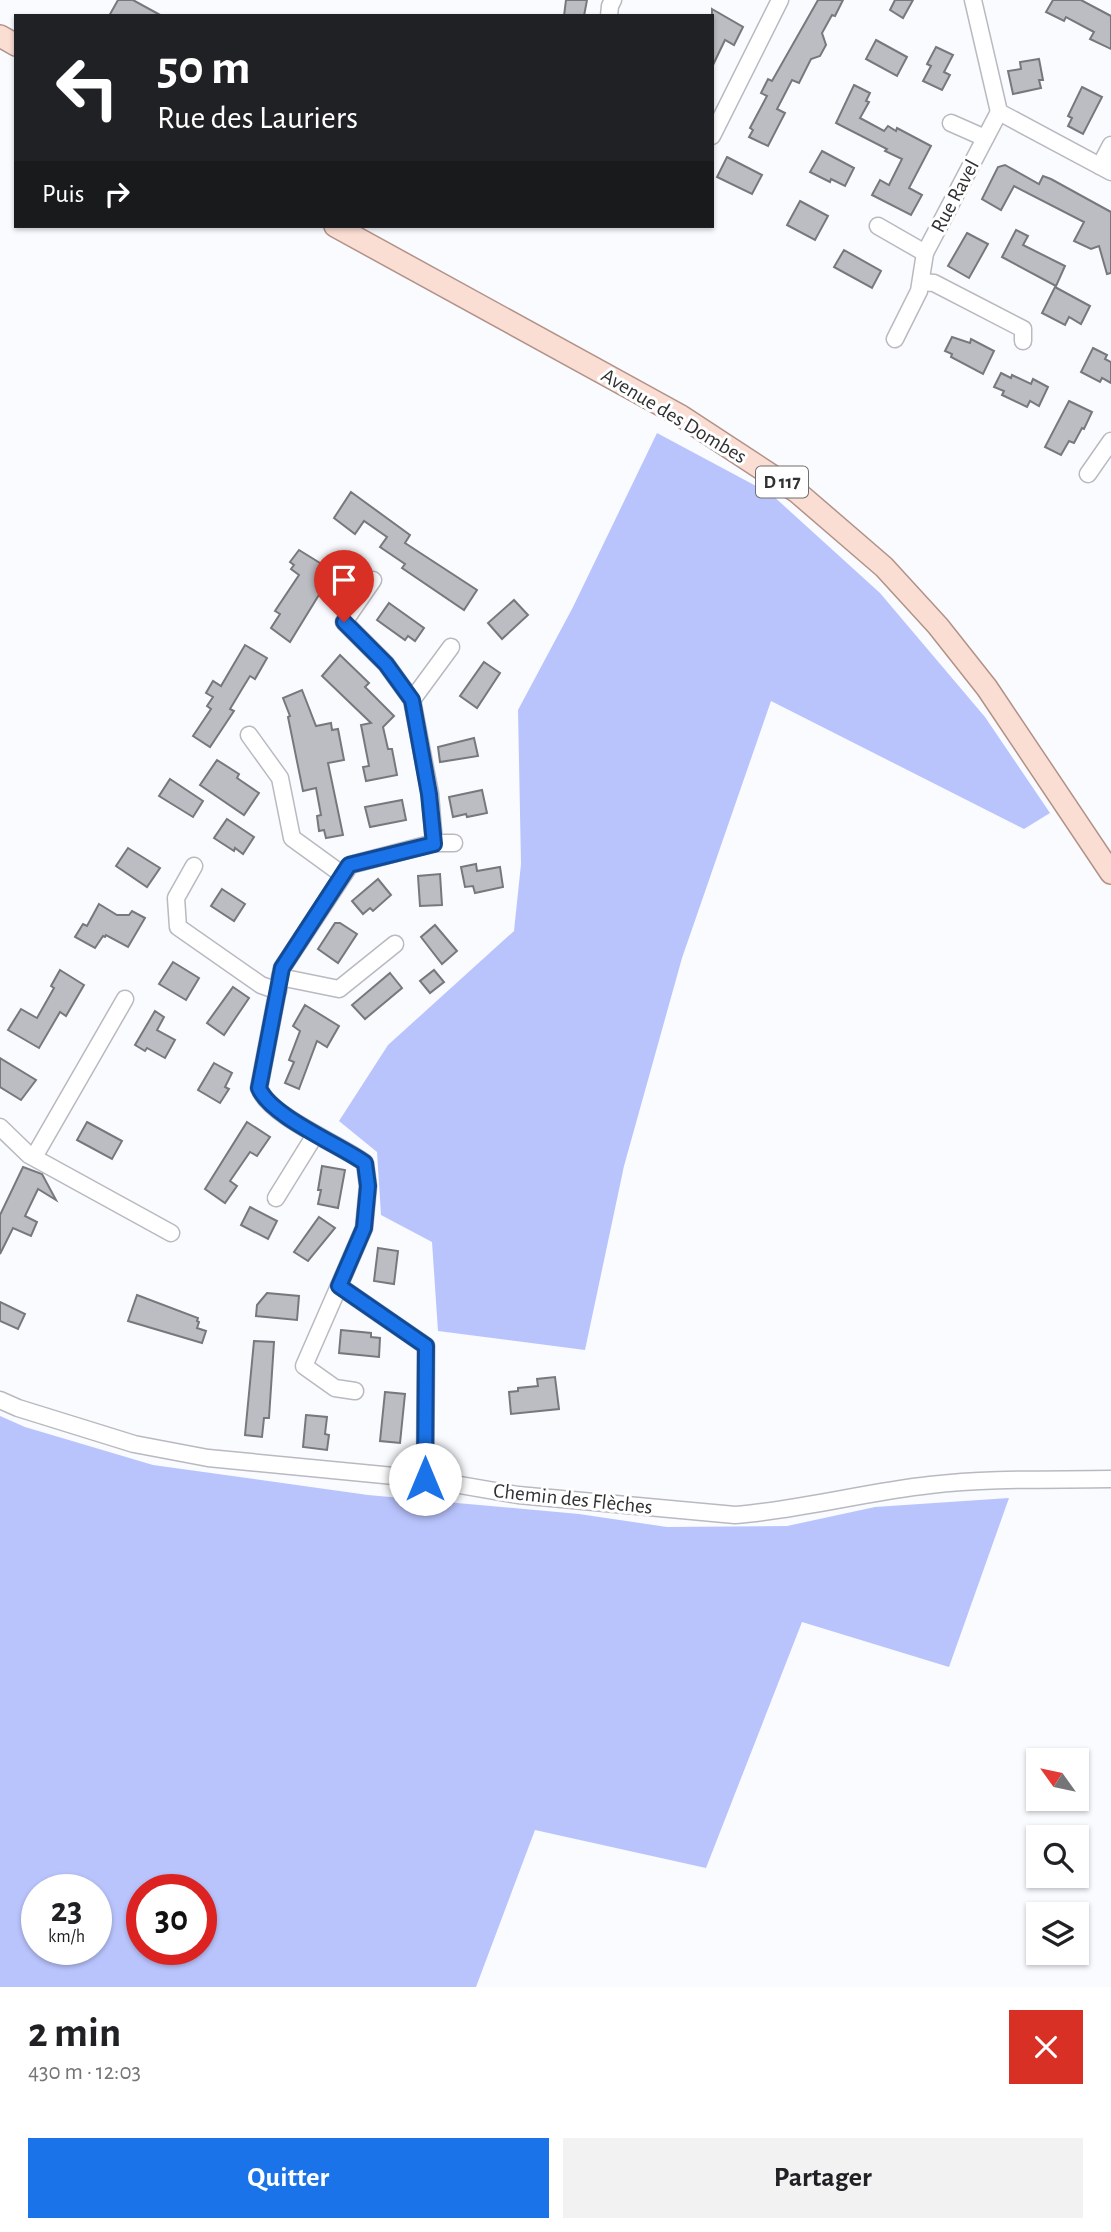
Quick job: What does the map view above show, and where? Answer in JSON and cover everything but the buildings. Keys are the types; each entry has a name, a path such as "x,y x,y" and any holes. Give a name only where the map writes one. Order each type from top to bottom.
{"main road":[{"name":"Avenue des Dombes","path":"339,228 681,416 797,492 884,567 938,626 987,688 1111,873"}],"street":[{"path":"714,132 780,0"},
{"path":"973,0 999,112 1105,169 1111,145"},
{"path":"714,109 729,102"},
{"name":"Rue Ravel","path":"895,340 919,291 925,253 999,112"},
{"path":"951,122 985,138"},
{"path":"878,226 925,253"},
{"path":"921,282 934,283 1023,329 1023,341"},
{"path":"1088,474 1111,442"},
{"path":"373,580 344,622 386,664 412,700 429,794 434,844"},
{"path":"412,700 451,647"},
{"path":"249,735 279,778 292,838 343,875"},
{"path":"355,1391 335,1388 304,1366 364,1228 368,1186 365,1163 315,1135 267,1101 259,1088 282,968 349,865 434,844 454,842"},
{"path":"194,866 176,898 178,927 261,985 339,989 395,944"},
{"path":"34,1157 125,999"},
{"path":"0,1126 34,1157 171,1233"},
{"path":"276,1198 315,1135"},
{"path":"339,1286 426,1346 425,1479"},
{"name":"Chemin des Flèches","path":"0,1400 134,1444 208,1458 425,1479 518,1495 736,1515 771,1512 928,1485 1111,1479"}],"shaded area":[{"path":"657,433 771,494 880,593 985,717 1050,813 1024,829 771,701 682,958 624,1166 585,1350 438,1331 432,1242 381,1215 377,1152 339,1121 388,1045 514,931 521,864 518,710 573,607"},
{"path":"0,1416 25,1427 153,1465 368,1495 579,1514 667,1527 787,1526 875,1507 1009,1498 949,1667 802,1622 706,1868 535,1830 476,1987 0,1987"}],"route":[{"path":"344,622 386,664 412,700 429,794 434,844 349,865 282,968 259,1088 267,1101 315,1135 365,1163 368,1186 364,1228 339,1286 426,1346 425,1479"}]}
